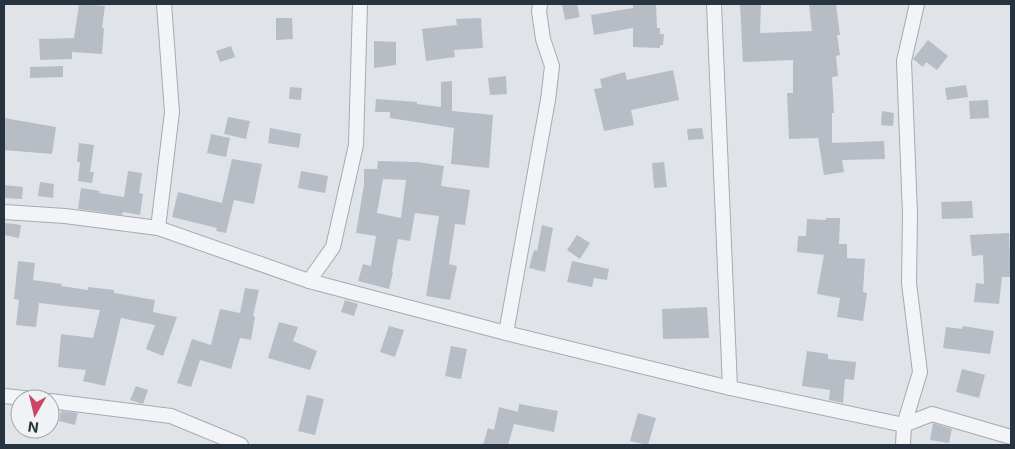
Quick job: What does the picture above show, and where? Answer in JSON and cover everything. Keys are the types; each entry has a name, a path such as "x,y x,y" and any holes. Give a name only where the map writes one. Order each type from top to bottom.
{"street":[{"path":"158,228 172,112 164,4"},
{"path":"310,281 332,248 356,144 360,4"},
{"path":"506,332 548,100 552,66 543,39 539,11 540,4"},
{"path":"714,4 730,388"},
{"path":"903,445 904,425 920,372 909,283 910,214 904,61 917,4"},
{"path":"4,212 65,216 158,228 310,281 730,388 904,425 932,414 1011,437"},
{"path":"60,402 172,416 241,445"}],"building":[{"path":"79,4 105,6 102,28 104,28 102,54 72,52 72,59 40,60 39,39 74,38"},
{"path":"562,4 577,4 580,17 565,20"},
{"path":"633,4 656,4 657,28 660,28 660,34 664,34 663,45 660,45 660,48 633,47 633,28 594,35 591,15 633,8"},
{"path":"740,4 761,4 760,33 812,31 809,4 836,4 840,35 837,35 840,55 836,56 838,76 832,77 834,113 832,113 832,143 884,141 885,159 842,160 844,172 824,175 818,138 789,139 787,93 793,93 793,60 743,62"},
{"path":"276,18 292,18 293,39 276,40"},
{"path":"481,18 483,48 454,50 455,57 426,61 422,29 457,25 456,19"},
{"path":"928,40 948,56 937,70 926,62 923,67 913,59"},
{"path":"374,41 396,42 396,65 374,68"},
{"path":"231,46 235,57 220,62 216,51"},
{"path":"63,66 63,77 30,78 30,67"},
{"path":"673,70 679,100 631,110 634,125 604,131 594,89 602,88 600,79 625,72 627,80"},
{"path":"506,76 507,94 490,95 488,78"},
{"path":"452,81 452,111 493,115 489,168 451,164 454,128 390,118 390,112 375,112 376,99 417,102 417,104 441,107 441,82"},
{"path":"966,85 968,97 947,100 945,88"},
{"path":"290,87 302,88 301,100 289,99"},
{"path":"988,100 989,118 970,119 969,101"},
{"path":"882,111 894,113 893,126 881,125"},
{"path":"228,117 250,121 246,139 224,134"},
{"path":"4,118 56,127 52,154 4,150"},
{"path":"270,128 301,134 299,148 268,143"},
{"path":"702,128 704,139 688,140 687,129"},
{"path":"211,134 230,138 226,157 207,153"},
{"path":"79,143 94,145 90,172 94,172 92,183 78,181"},
{"path":"232,159 262,164 254,204 234,200 226,233 216,231 217,228 172,217 178,192 222,203"},
{"path":"378,161 417,162 444,166 441,186 470,190 465,225 455,224 449,264 457,266 450,300 426,296 439,216 415,213 410,241 398,239 389,289 358,281 363,264 371,266 376,236 356,233 364,185 364,169 377,169","holes":["383,179 406,180 401,218 377,213"]},
{"path":"664,162 667,187 654,188 652,163"},
{"path":"128,171 142,173 139,193 143,194 140,215 123,212 122,215 78,209 81,188 124,197"},
{"path":"301,171 328,176 325,193 298,188"},
{"path":"40,182 54,184 53,198 38,196"},
{"path":"4,185 23,187 22,199 4,198"},
{"path":"972,201 973,218 942,219 941,202"},
{"path":"826,218 840,218 839,244 847,244 847,258 865,259 863,292 867,293 863,321 837,317 840,298 817,294 824,255 797,252 798,236 806,236 807,219 826,220"},
{"path":"5,223 21,225 19,238 4,235"},
{"path":"542,225 553,228 545,272 529,268 534,250 537,251"},
{"path":"1009,233 1011,277 1002,277 999,304 974,302 976,283 984,284 983,255 972,256 970,235"},
{"path":"577,235 590,243 580,259 567,250"},
{"path":"18,261 35,263 33,280 88,290 88,287 114,290 114,293 155,300 153,312 177,317 163,356 146,349 155,325 121,318 105,386 83,381 86,370 58,367 61,334 93,338 100,310 39,303 36,327 16,325 19,300 14,299"},
{"path":"572,261 609,269 607,280 594,278 592,287 567,282"},
{"path":"245,288 259,290 253,316 255,317 251,340 240,338 231,369 200,360 191,387 177,383 192,339 211,345 220,309 240,313"},
{"path":"345,300 358,304 354,316 341,312"},
{"path":"707,307 709,338 663,339 662,309"},
{"path":"279,322 298,327 293,341 317,351 310,370 268,358"},
{"path":"389,326 404,330 395,357 380,352"},
{"path":"963,326 994,331 990,354 943,348 946,327 962,329"},
{"path":"451,346 467,349 461,379 445,376"},
{"path":"807,351 828,354 828,359 856,362 854,380 845,379 843,403 829,400 830,390 802,386"},
{"path":"962,369 985,375 979,398 956,392"},
{"path":"136,386 148,390 143,404 130,400"},
{"path":"307,395 324,399 315,435 298,431"},
{"path":"519,404 558,411 554,432 514,424 508,445 483,445 488,428 494,430 499,407 518,412"},
{"path":"61,411 78,413 75,425 60,421"},
{"path":"638,413 656,418 648,445 630,441"},
{"path":"933,423 952,429 949,443 930,440"}]}
